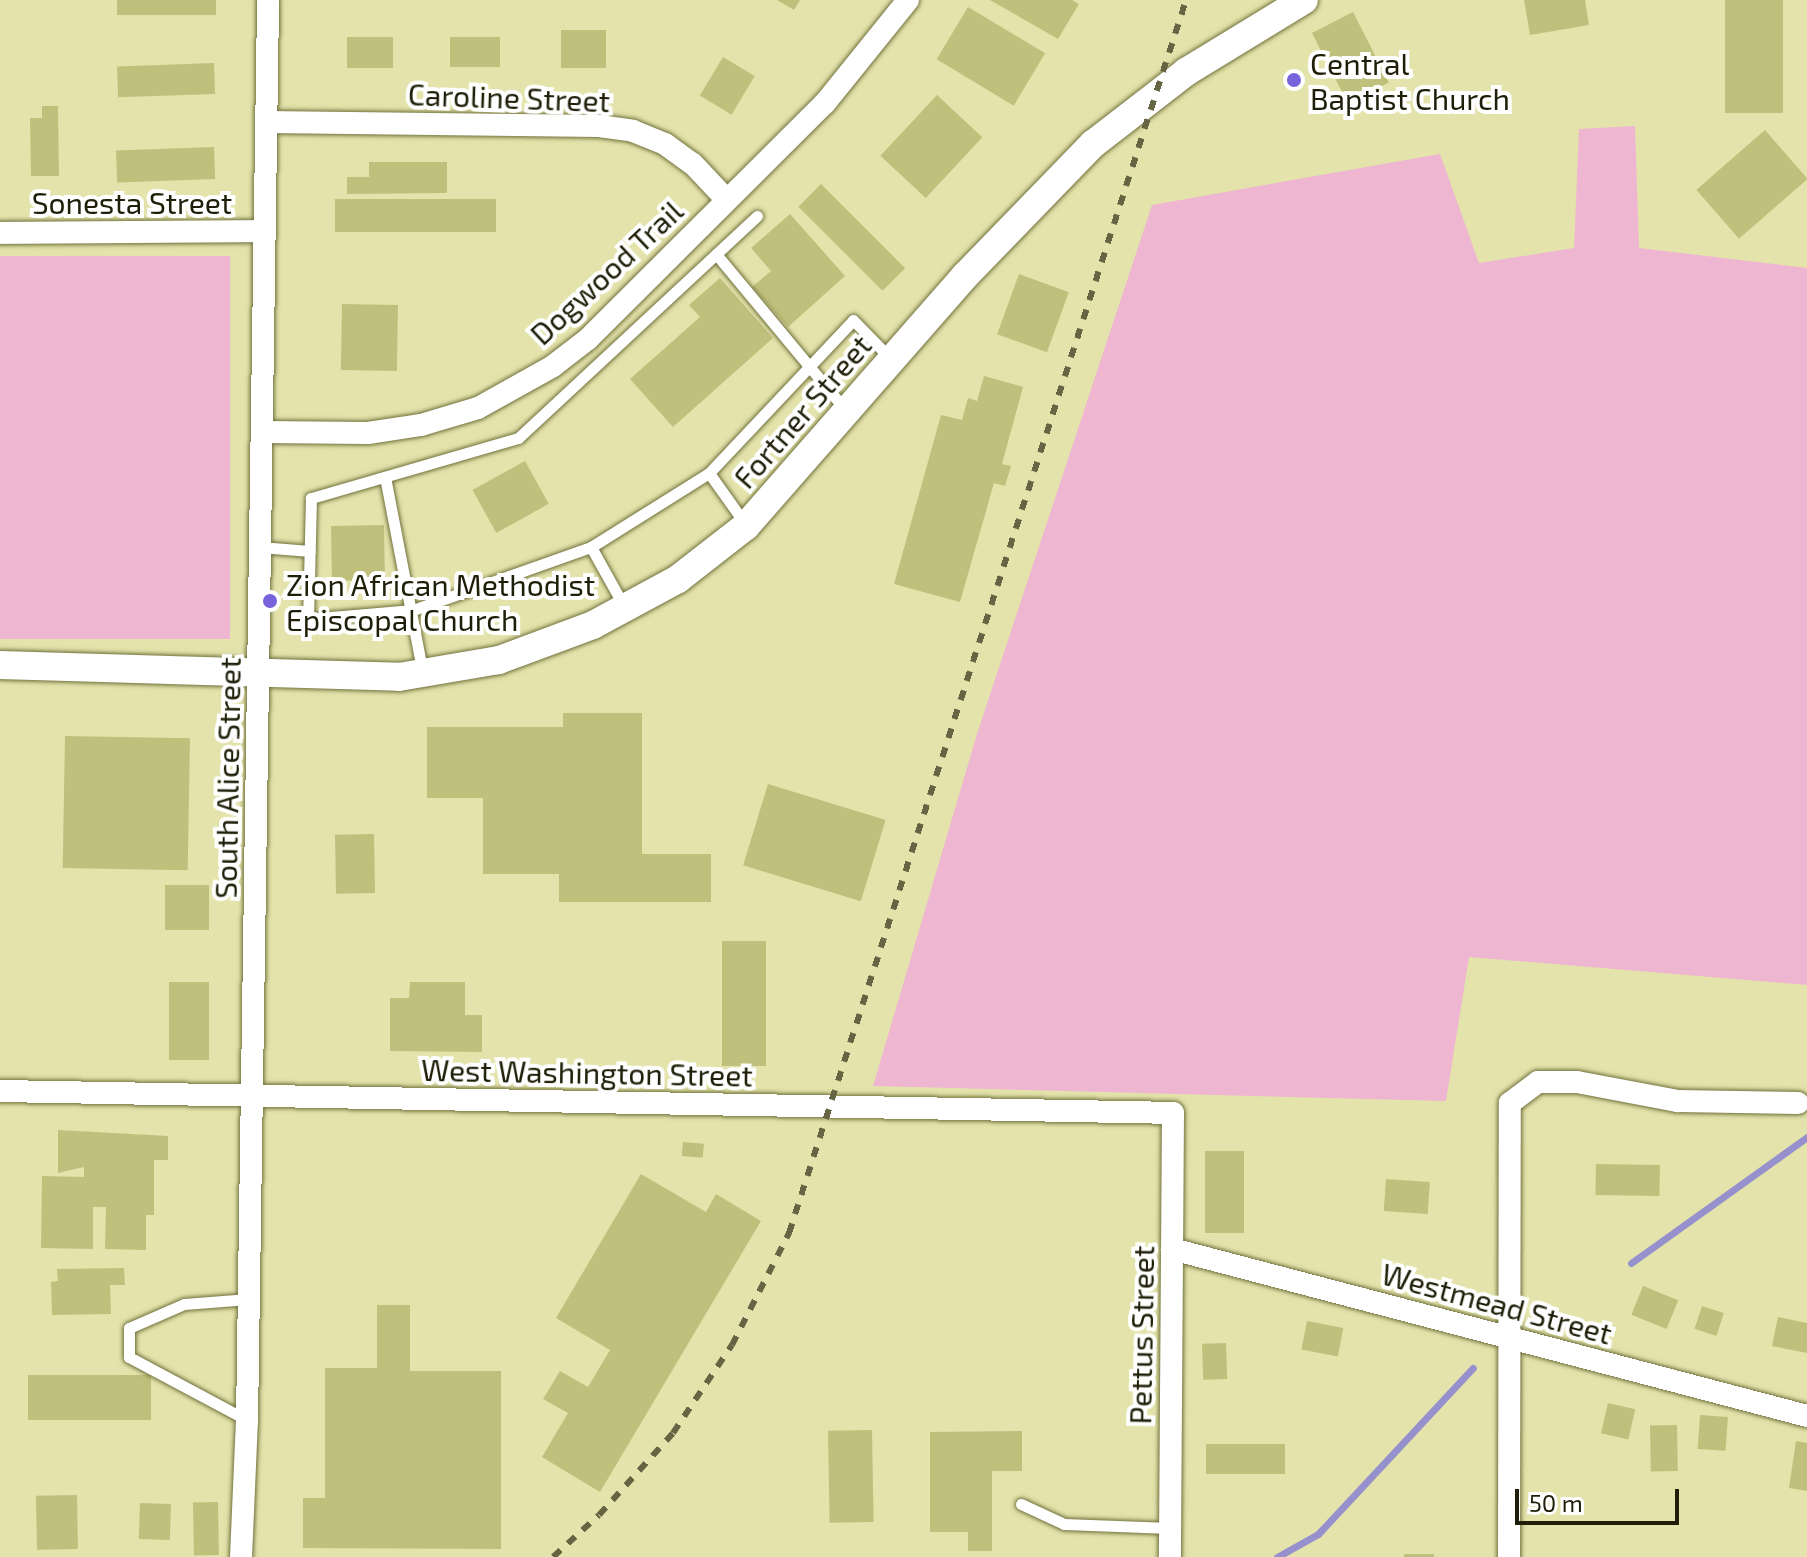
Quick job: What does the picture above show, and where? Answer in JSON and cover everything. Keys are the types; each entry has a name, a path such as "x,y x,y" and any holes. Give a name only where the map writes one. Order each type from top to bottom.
{"street":[{"name":"South Alice Street","path":"241,1557 247,1421 268,0"},
{"name":"Dogwood Trail","path":"262,432 368,433 421,425 504,395 588,339 825,103 908,0"},
{"name":"Fortner Street","path":"0,665 258,676 423,674 499,660 625,609 678,579 746,526 965,276 1093,144 1186,72 1304,0"},
{"name":"Caroline Street","path":"266,122 599,126 633,131 693,164 726,199"},
{"name":"Sonesta Street","path":"0,233 265,231"},
{"path":"1509,1557 1510,1103 1538,1082 1577,1082 1678,1101 1798,1103"},
{"name":"West Washington Street","path":"0,1091 1173,1113"},
{"name":"Pettus Street","path":"1170,1557 1173,1113"},
{"name":"Westmead Street","path":"1172,1249 1807,1416"}],"lane":[{"path":"757,216 518,438 311,498 308,619 413,610 591,547 709,473 853,320 892,360"},
{"path":"716,254 848,412"},
{"path":"709,473 746,526"},
{"path":"385,477 423,674"},
{"path":"260,547 310,551"},
{"path":"591,547 625,609"},
{"path":"247,1421 129,1357 129,1328 184,1304 249,1299"},
{"path":"1021,1504 1064,1524 1170,1528"}],"shaded area":[{"path":"1635,126 1639,248 1807,268 1807,985 1469,957 1446,1101 873,1086 977,734 1152,205 1440,154 1479,263 1574,248 1579,129"},
{"path":"0,256 230,256 230,639 0,639"}],"building":[{"path":"117,0 216,0 216,15 117,15"},
{"path":"777,0 800,0 794,10"},
{"path":"990,0 1072,0 1079,4 1058,39"},
{"path":"1524,0 1585,0 1589,25 1530,35"},
{"path":"1725,0 1783,0 1783,113 1725,113"},
{"path":"968,7 1045,53 1014,106 937,59"},
{"path":"1353,12 1389,82 1348,103 1312,33"},
{"path":"561,30 606,30 606,68 561,68"},
{"path":"347,37 393,37 393,68 347,68"},
{"path":"450,37 500,37 500,67 450,67"},
{"path":"723,57 755,76 732,115 700,96"},
{"path":"214,63 215,94 118,97 117,66"},
{"path":"937,95 982,137 926,198 880,156"},
{"path":"42,106 58,106 59,176 31,176 30,118 42,118"},
{"path":"1765,130 1807,180 1739,239 1696,190"},
{"path":"214,147 215,179 117,182 116,150"},
{"path":"369,162 447,162 447,193 347,194 347,177 369,177"},
{"path":"821,184 905,268 883,291 798,207"},
{"path":"335,199 496,199 496,232 335,232"},
{"path":"790,214 845,276 788,327 752,287 771,271 751,248"},
{"path":"1019,274 1069,292 1047,352 997,334"},
{"path":"720,278 773,338 673,427 630,379 700,317 689,305"},
{"path":"342,304 398,305 397,371 341,370"},
{"path":"984,376 1023,387 1002,464 1011,466 1005,486 994,483 960,602 894,584 941,415 962,420 968,398 977,401"},
{"path":"525,461 549,504 496,533 473,490"},
{"path":"384,525 385,580 332,581 331,526"},
{"path":"563,713 642,713 642,854 711,854 711,902 559,902 559,874 483,874 483,798 427,798 427,727 563,727"},
{"path":"65,736 190,738 188,870 63,868"},
{"path":"768,784 886,820 861,901 743,865"},
{"path":"374,834 375,893 336,894 335,835"},
{"path":"165,885 209,885 209,930 165,930"},
{"path":"722,941 766,941 766,1066 722,1066"},
{"path":"169,982 209,982 209,1060 169,1060"},
{"path":"410,982 465,982 465,1015 482,1015 482,1052 390,1051 390,998 409,998"},
{"path":"58,1130 168,1136 168,1160 154,1160 154,1215 146,1215 146,1250 105,1249 106,1207 93,1207 93,1249 41,1248 42,1176 84,1177 84,1167 58,1173"},
{"path":"683,1142 704,1144 703,1158 682,1156"},
{"path":"1205,1151 1244,1151 1244,1233 1205,1233"},
{"path":"1596,1164 1660,1165 1659,1196 1595,1195"},
{"path":"641,1174 706,1212 716,1194 761,1221 600,1492 542,1457 568,1413 543,1399 560,1371 588,1387 610,1350 556,1318"},
{"path":"1386,1179 1430,1182 1428,1214 1384,1211"},
{"path":"124,1268 125,1285 110,1285 111,1314 52,1315 51,1282 58,1281 57,1269"},
{"path":"1643,1286 1678,1300 1667,1329 1631,1315"},
{"path":"377,1305 410,1305 410,1371 501,1371 501,1549 303,1548 303,1498 325,1498 325,1368 377,1368"},
{"path":"1702,1306 1724,1313 1716,1336 1695,1329"},
{"path":"1778,1317 1807,1323 1807,1353 1772,1346"},
{"path":"1307,1321 1343,1328 1338,1357 1301,1349"},
{"path":"1226,1343 1227,1379 1203,1380 1202,1344"},
{"path":"28,1375 151,1375 151,1420 28,1420"},
{"path":"1608,1403 1635,1409 1628,1440 1601,1433"},
{"path":"1700,1415 1728,1417 1726,1451 1698,1449"},
{"path":"1650,1425 1677,1425 1678,1471 1651,1471"},
{"path":"872,1430 874,1522 830,1523 828,1431"},
{"path":"1022,1431 1022,1471 992,1471 992,1551 968,1551 968,1532 930,1532 930,1432"},
{"path":"1796,1441 1807,1443 1807,1491 1789,1488"},
{"path":"1206,1444 1285,1444 1285,1474 1206,1474"},
{"path":"77,1495 78,1549 37,1550 36,1496"},
{"path":"193,1502 218,1502 219,1555 194,1555"},
{"path":"140,1503 171,1504 170,1540 139,1539"},
{"path":"1404,1554 1434,1554 1434,1557 1404,1557"}],"waterway":[{"path":"1631,1263 1807,1137"},
{"path":"1277,1557 1318,1534 1473,1368"}],"railway":[{"path":"553,1557 599,1515 673,1433 732,1345 789,1233 1186,0"}],"place":[{"name":"Central Baptist Church","path":"1294,80"},
{"name":"Zion African Methodist Episcopal Church","path":"270,601"}]}
